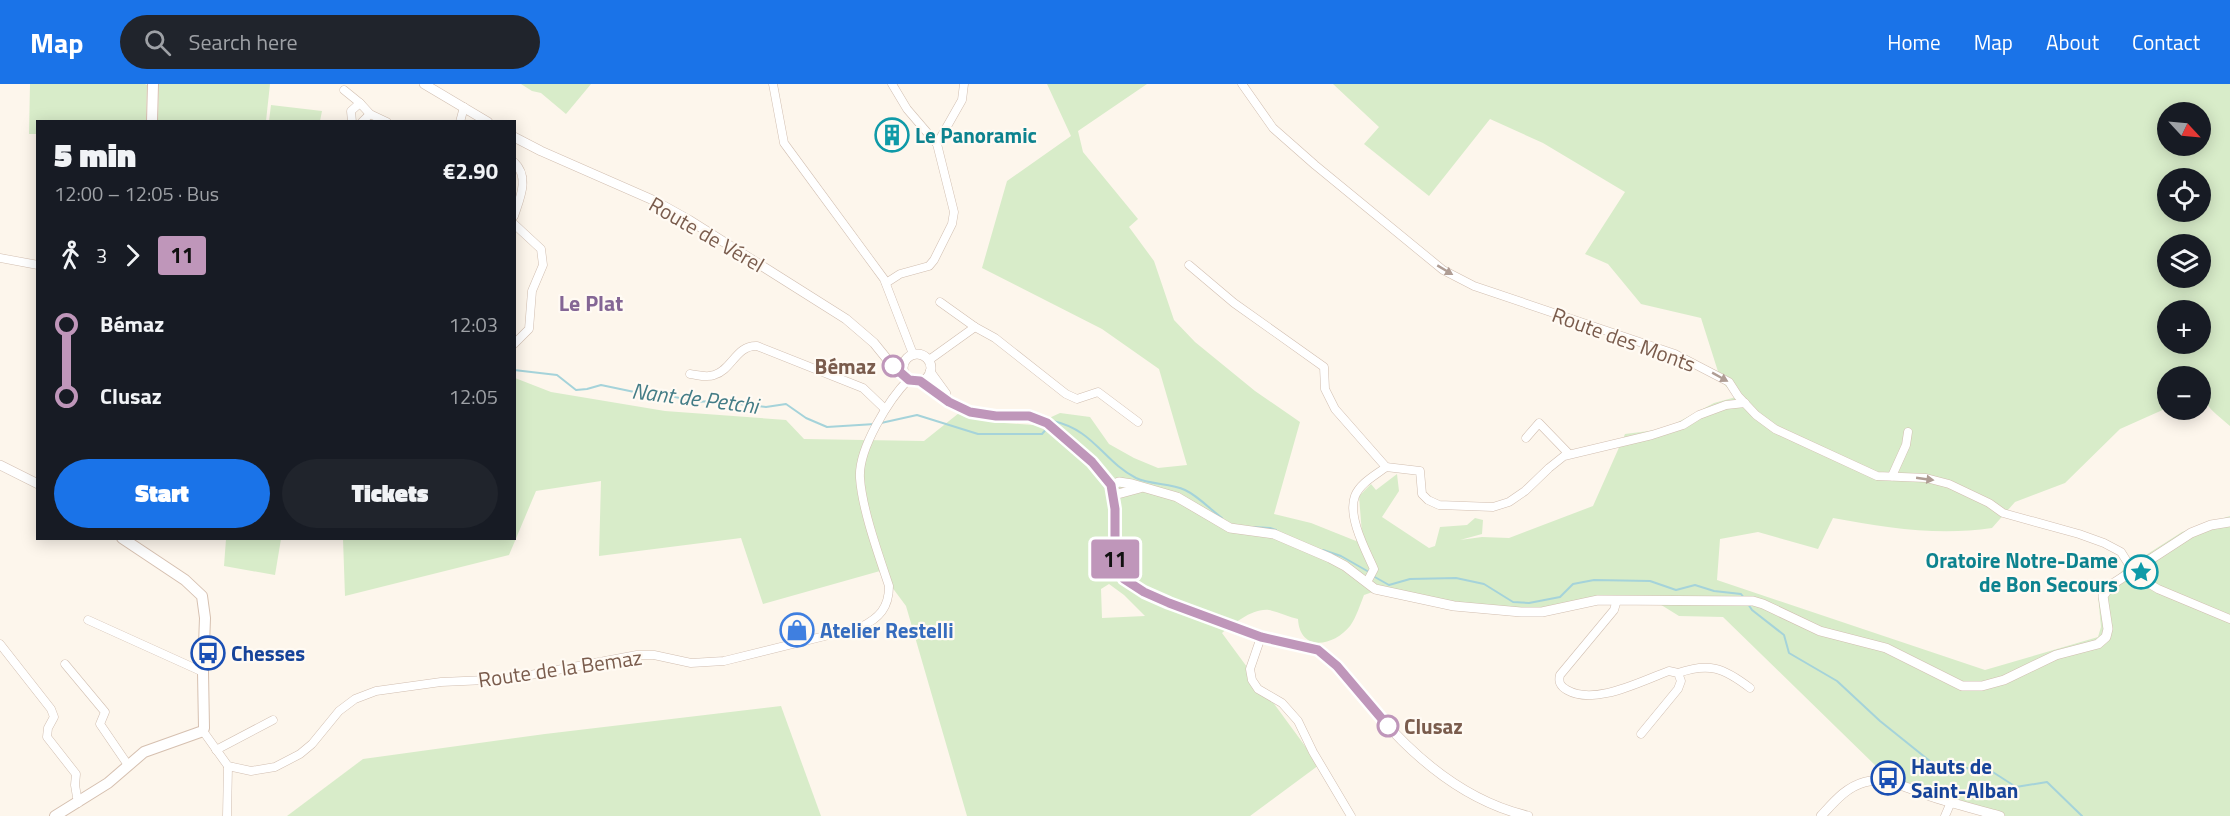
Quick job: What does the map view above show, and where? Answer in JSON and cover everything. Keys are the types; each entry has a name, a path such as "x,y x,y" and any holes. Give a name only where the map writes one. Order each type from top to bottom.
{"main road":[{"path":"152,120 153,84"},
{"path":"55,816 108,783 144,753 203,731 206,618 201,596 185,580 125,540"}],"street":[{"path":"424,84 464,106 475,118"},
{"path":"773,84 784,143 886,283 910,357"},
{"path":"886,283 900,274 929,266 952,224 954,212 937,144 907,109 892,84"},
{"path":"937,144 962,100 963,84"},
{"name":"Route des Monts","path":"1242,84 1273,128 1398,235 1443,270 1474,285 1675,354 1729,382 1756,415 1775,429 1877,476 1926,478 1949,484 1989,503 2003,513 2104,543 2121,552 2133,571 2158,589 2230,618"},
{"path":"344,90 370,114 383,120"},
{"path":"352,120 351,111 360,103"},
{"path":"460,120 464,106"},
{"path":"364,120 370,114"},
{"name":"Route de Vérel","path":"516,138 541,152 655,201 689,220 846,319 907,377"},
{"path":"516,164 524,179 516,210"},
{"path":"516,226 541,249 543,265 532,291 529,328 516,342"},
{"path":"0,258 36,265"},
{"path":"1189,265 1234,303 1324,367 1325,389 1335,409 1386,467 1420,471 1422,494 1439,505 1493,507 1509,502 1569,454 1652,435 1683,425 1699,415 1726,405 1745,403"},
{"path":"940,302 995,338 1066,394 1077,399 1098,392 1138,422"},
{"path":"929,360 975,327"},
{"path":"690,374 712,376 720,373 743,349 750,345 757,346 863,388 885,409"},
{"path":"885,356 897,361 922,355 929,360 930,372 939,386 959,406"},
{"path":"910,357 903,366 907,377 920,381 949,402 977,414 1039,418 1059,432 1098,468 1111,485 1114,495 1115,561 1124,579 1144,592 1169,603 1261,637 1322,652 1412,751 1436,771 1474,797 1526,816"},
{"path":"920,381 930,372"},
{"name":"Route de la Bemaz","path":"228,766 251,771 275,767 300,754 312,744 339,711 356,699 376,691 441,682 509,679 637,655 654,655 691,663 724,661 861,627 871,622 880,615 889,596 889,586 868,517 860,476 873,432 885,409 907,377"},
{"path":"1526,438 1539,423 1569,454"},
{"path":"1892,477 1906,445 1908,432"},
{"path":"0,465 36,483"},
{"path":"1368,580 1374,569 1363,546 1353,509 1355,495 1366,482 1386,467"},
{"path":"1111,485 1124,482 1188,502 1216,522 1230,528 1263,531 1292,541 1346,566 1368,580 1375,589 1454,606 1521,612 1561,609 1598,600 1753,601 1820,631 1886,648 1962,686 1982,686 2004,680 2056,655 2098,644 2106,637 2108,629 2103,596 2111,585 2191,533 2211,525 2230,522"},
{"path":"1114,495 1142,488"},
{"path":"1617,600 1614,610 1560,675 1560,684 1569,691 1593,697 1669,671 1678,673 1695,667 1721,669 1750,688"},
{"path":"88,620 203,672"},
{"path":"1261,637 1250,669 1252,680 1258,689 1282,703 1298,721 1313,752 1351,816"},
{"path":"0,644 51,709 54,717 48,728 47,737 76,774 78,803"},
{"path":"65,664 105,712 100,724 128,765"},
{"path":"1641,734 1678,689 1681,681 1678,673"},
{"path":"216,750 273,720"},
{"path":"203,731 228,766 227,816"},
{"path":"1821,816 1847,791 1865,782 1874,781 1899,784 2000,816"},
{"path":"1945,816 1951,802"}],"green space":[{"path":"30,84 147,85 146,120 36,120 36,134 29,134"},
{"path":"159,84 270,84 266,120 158,120"},
{"path":"521,84 591,84 566,114 541,93 532,91"},
{"path":"1047,84 1147,84 1078,131 1083,152 1138,219 1129,227 1154,261 1174,320 1195,342 1255,391 1300,422 1274,514 1311,523 1356,541 1362,534 1359,496 1371,484 1376,490 1397,474 1399,491 1382,517 1429,548 1435,546 1440,527 1467,525 1475,518 1483,520 1482,534 1460,540 1482,537 1509,538 1593,506 1625,434 1665,429 1714,403 1736,397 1721,381 1701,318 1641,304 1608,264 1585,254 1625,192 1543,143 1490,119 1429,196 1364,144 1379,127 1333,84 2230,84 2230,426 2211,408 2211,366 2157,366 2157,412 2120,429 2065,483 2015,502 1992,528 1952,531 1912,530 1833,518 1818,549 1758,532 1720,539 1717,580 1985,670 2098,637 2101,627 2098,595 2124,569 2182,532 2230,516 2230,816 1986,816 1874,777 1878,768 1723,617 1679,616 1650,598 1581,600 1533,609 1505,608 1429,598 1384,588 1364,595 1350,626 1327,642 1311,641 1300,630 1298,619 1269,610 1256,611 1222,633 1319,765 1250,816 967,816 906,606 880,571 763,604 741,538 599,556 601,481 536,491 516,538 516,378 551,392 665,411 786,420 804,439 924,441 959,413 1004,423 1034,425 1060,413 1090,417 1109,444 1158,468 1187,465 1159,369 1102,329 982,268 1007,181 1071,136","holes":["1109,584 1124,595 1145,616 1102,618 1101,589"]},
{"path":"271,105 322,111 320,120 269,120"},
{"path":"226,540 281,540 275,575 224,566"},
{"path":"343,540 515,540 509,555 345,596"},
{"path":"781,706 821,816 287,816 363,759 545,734"}],"waterway":[{"name":"Nant de Petchi","path":"516,370 557,375 576,390 601,385 696,402 712,401 766,407 786,404 806,418 827,427 875,424"},
{"name":"Nant de Petchi","path":"881,423 917,415 978,434 1042,434 1048,427"},
{"name":"Nant de Petchi","path":"1051,423 1053,421 1079,431 1136,478 1185,490 1222,518"},
{"name":"Nant de Petchi","path":"1253,527 1276,530"},
{"name":"Nant de Petchi","path":"1323,550 1341,556 1369,572"},
{"name":"Nant de Petchi","path":"1373,576 1389,585 1410,579 1456,578 1484,584 1513,602 1529,603 1560,597 1573,584 1594,580 1650,581 1676,590 1695,585 1714,591 1741,594 1745,599"},
{"name":"Nant de Petchi","path":"1748,604 1752,610 1784,635 1789,653 1837,681 1880,721 1941,770 1985,767 2016,787 2047,782 2082,816"}],"bus line":[{"name":"11","path":"893,366 909,380 920,381 949,402 970,412 996,416 1029,416 1047,423 1092,462 1111,485 1115,509 1115,561 1124,579 1144,592 1169,603 1261,637 1318,650 1337,666 1388,726"}],"place":[{"name":"Le Panoramic","path":"892,135"},
{"name":"Bémaz","path":"893,366"},
{"name":"Oratoire Notre-Dame de Bon Secours","path":"2141,572"},
{"name":"Atelier Restelli","path":"797,630"},
{"name":"Chesses","path":"208,653"},
{"name":"Clusaz","path":"1388,726"},
{"name":"Hauts de Saint-Alban","path":"1888,778"}],"district":[{"name":"Le Plat","path":"591,303"}]}
